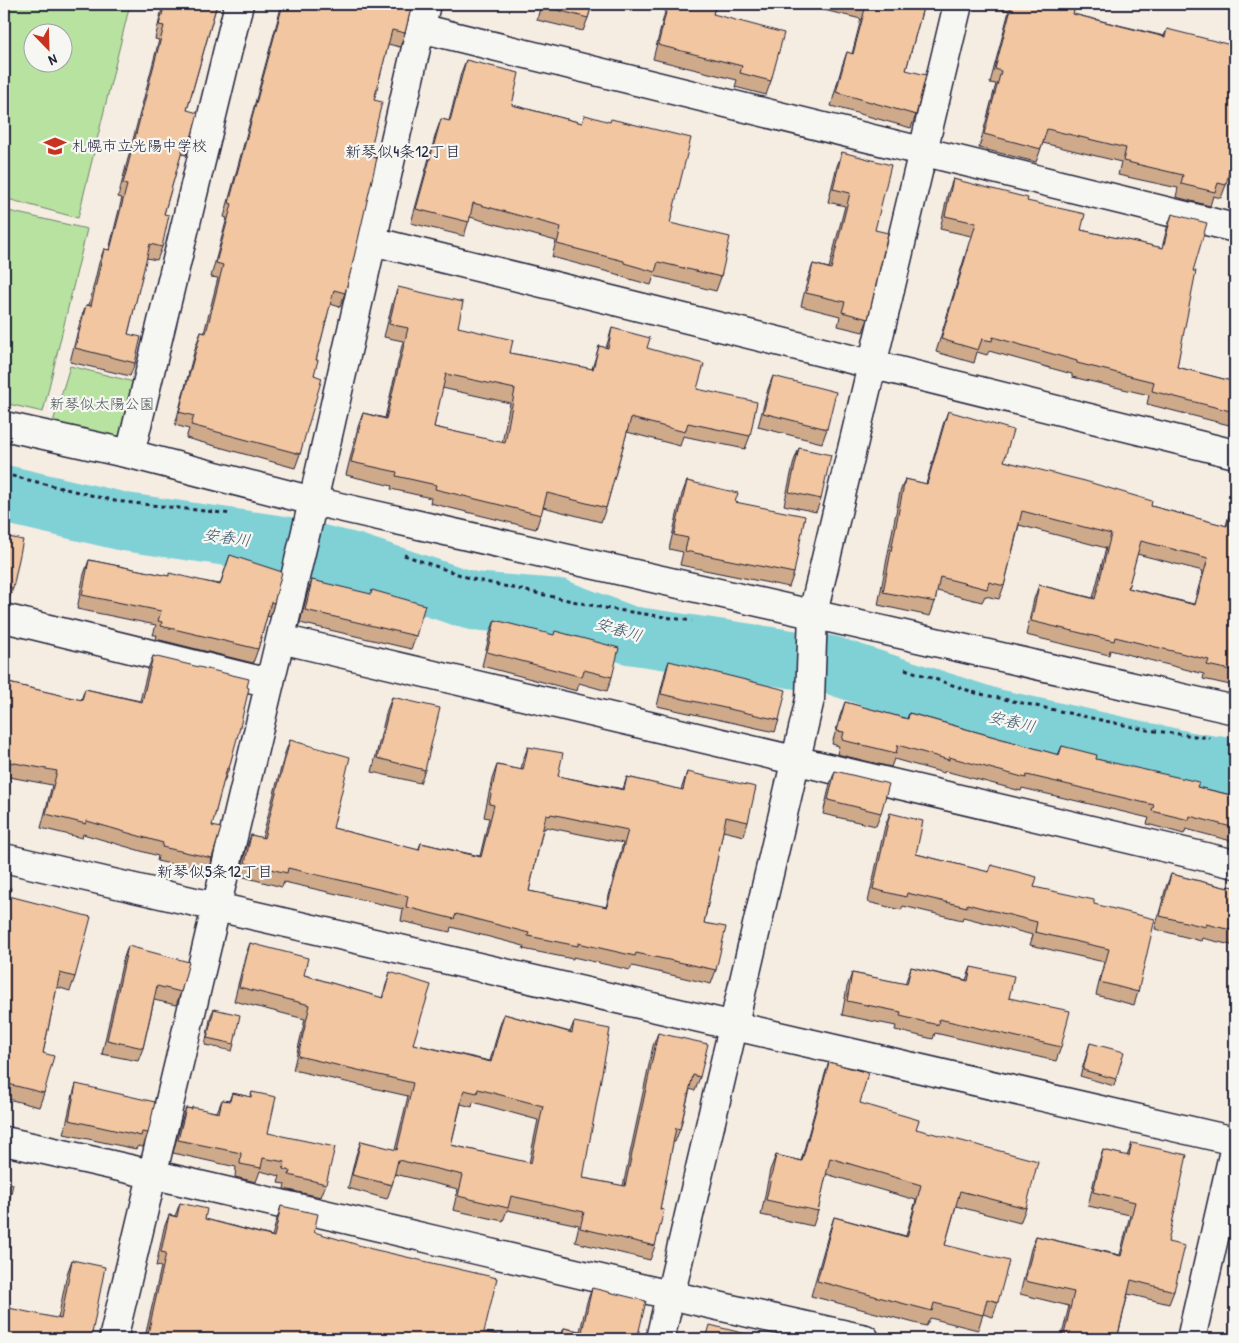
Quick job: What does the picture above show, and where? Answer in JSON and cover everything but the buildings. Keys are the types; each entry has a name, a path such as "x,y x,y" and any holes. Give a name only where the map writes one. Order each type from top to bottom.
{"street":[{"path":"130,454 239,4"},
{"path":"660,1339 810,699 812,613 958,4"},
{"path":"112,1339 281,639 423,16 922,151 1235,228"},
{"path":"372,241 1235,454"},
{"path":"4,426 130,454 313,501 1235,710"},
{"path":"5,622 270,683"},
{"path":"281,639 1235,864"},
{"path":"4,858 1235,1141"},
{"path":"4,1142 152,1174 670,1297 865,1339"},
{"path":"1191,1339 1235,1146"}],"path":[{"path":"4,474 115,501 238,515"},
{"path":"398,553 472,579 604,608 699,622"},
{"path":"902,668 976,693 1148,730 1216,738"}],"green space":[{"path":"4,4 130,4 78,218 4,198"},
{"path":"4,210 87,229 43,412 4,403"},
{"name":"新琴似太陽公園","path":"70,366 138,383 124,439 53,422"}],"waterway":[{"name":"安春川","path":"4,494 125,522 283,545 353,562 472,601 558,608 629,635 831,665 991,717 1189,761 1235,768"}],"place":[{"name":"札幌市立光陽中学校","path":"55,146"}],"district":[{"name":"新琴似4条12丁目","path":"403,151"},
{"name":"新琴似5条12丁目","path":"215,871"}]}
